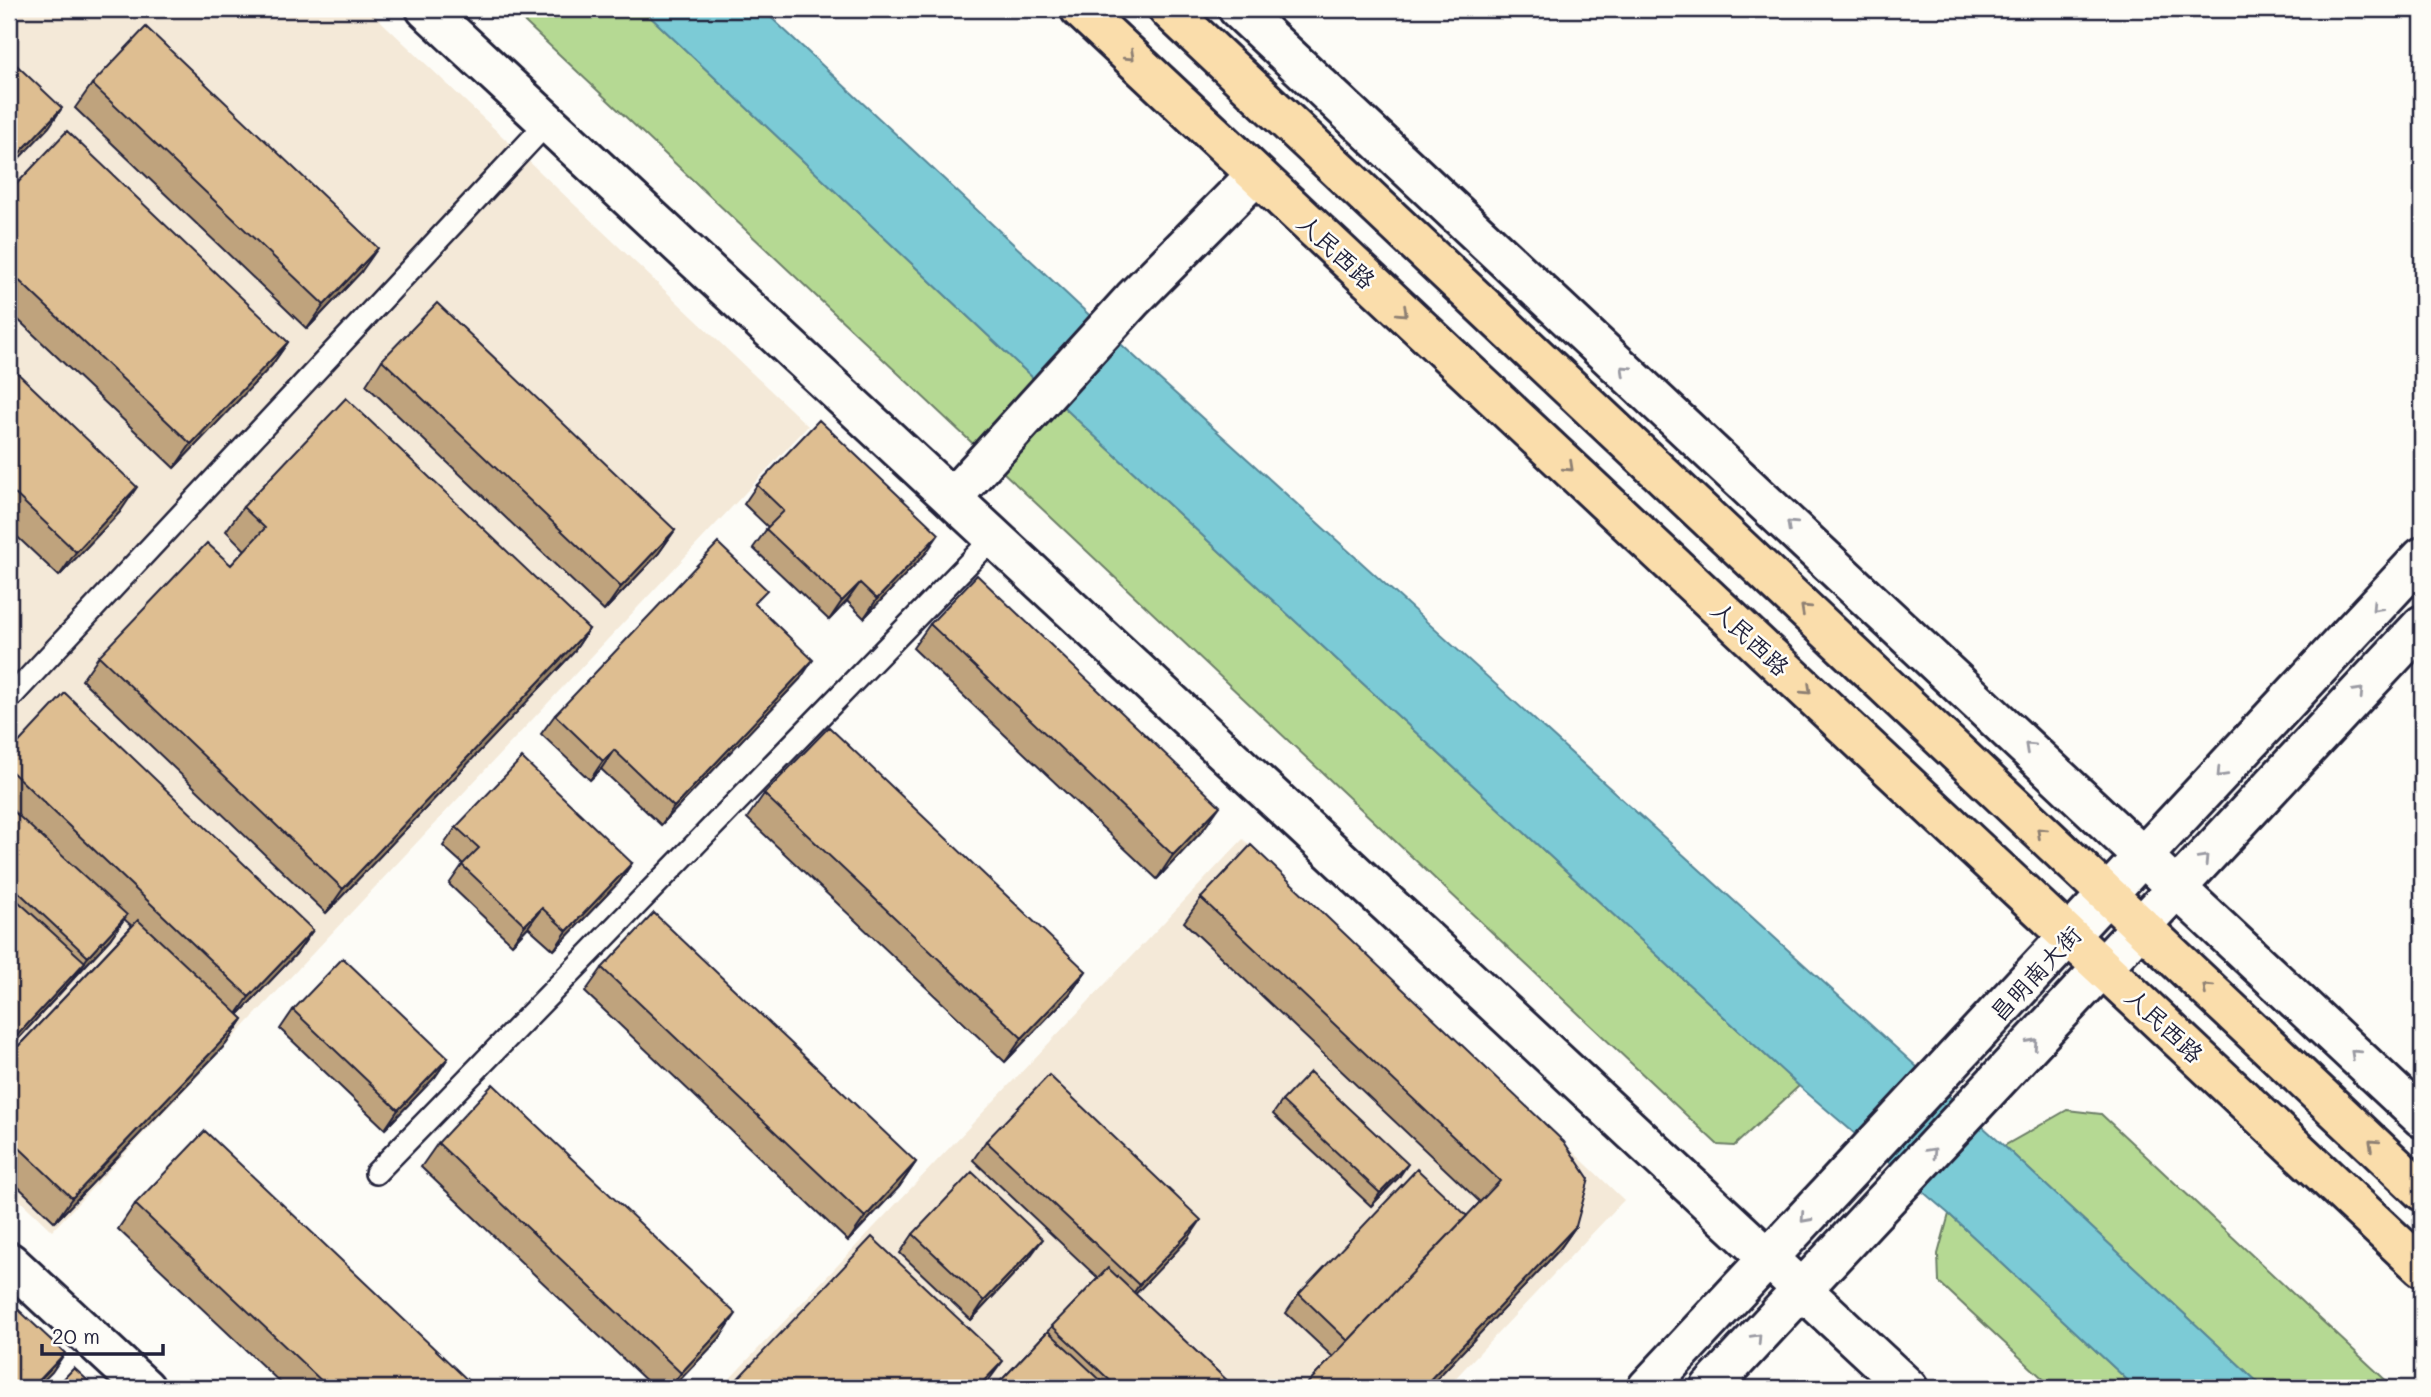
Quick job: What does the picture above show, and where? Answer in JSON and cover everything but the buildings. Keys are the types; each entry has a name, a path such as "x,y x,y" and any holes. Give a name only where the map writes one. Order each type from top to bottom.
{"main road":[{"name":"人民西路","path":"1080,9 2422,1267"},
{"path":"1168,9 2422,1191"}],"street":[{"path":"426,9 1908,1388"},
{"path":"1238,9 2422,1118"},
{"path":"952,498 1133,299 1256,175"},
{"name":"昌明南大街","path":"1647,1388 2422,557"},
{"name":"昌明南大街","path":"1710,1388 2422,625"},
{"path":"9,1262 145,1388"}],"lane":[{"path":"9,699 548,122"},
{"path":"376,1173 994,537"}],"shaded area":[{"path":"9,9 368,9 808,426 52,1231 9,1190"},
{"path":"1243,839 1624,1200 1446,1388 721,1388"}],"green space":[{"path":"511,9 642,9 1087,429 1799,1086 1734,1146 1718,1145"},
{"path":"2067,1110 2101,1114 2394,1388 2264,1388 2004,1146"},
{"path":"1949,1214 2136,1388 2053,1388 1939,1282 1938,1254"}],"water":[{"path":"642,9 762,9 1102,327 2004,1146 2264,1388 2136,1388 1949,1214 1799,1086 1087,429"}]}
